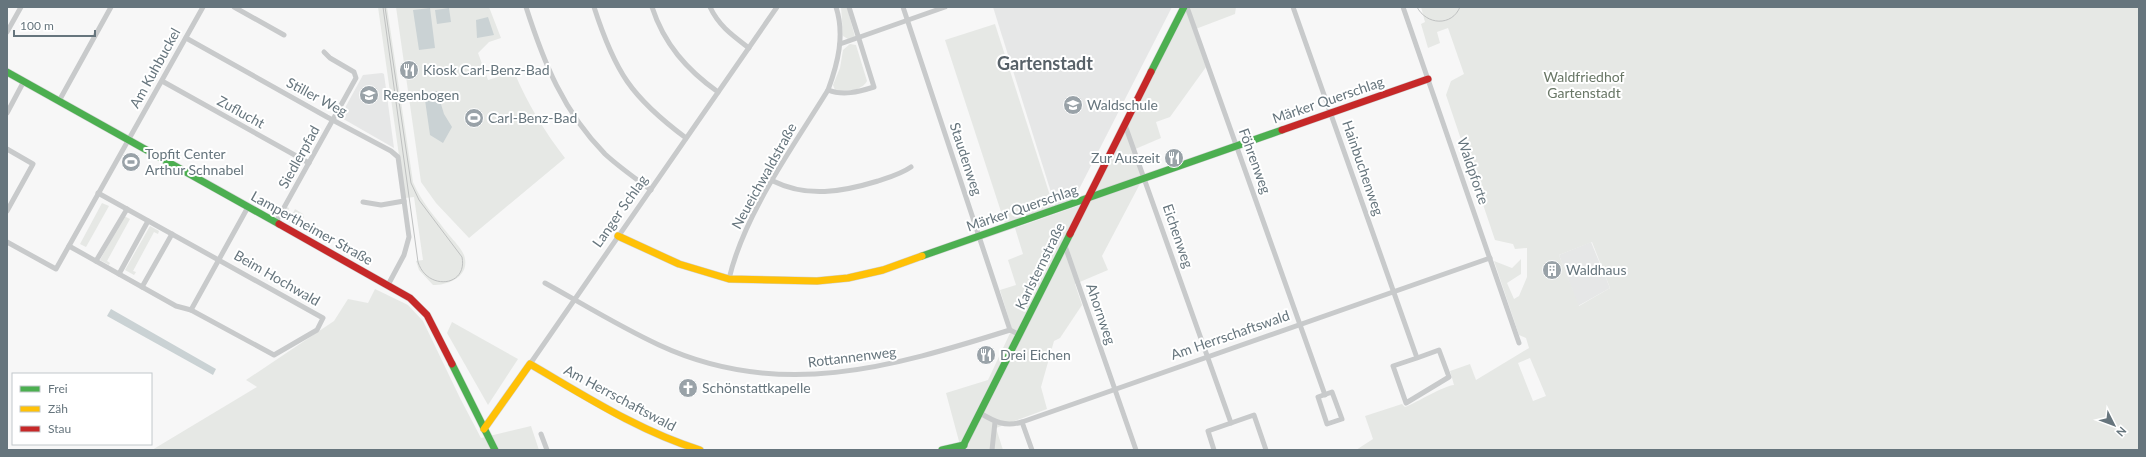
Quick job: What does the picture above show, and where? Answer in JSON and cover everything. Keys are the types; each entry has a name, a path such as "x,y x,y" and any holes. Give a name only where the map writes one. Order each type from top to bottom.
{"street":[{"path":"7,32 21,7"},
{"path":"59,101 111,7"},
{"name":"Am Kuhbuckel","path":"7,242 56,269 202,7"},
{"path":"234,7 284,36"},
{"path":"526,7 540,50 552,80 568,107 584,130 605,154 651,190"},
{"path":"594,7 604,38 619,71 637,97 661,119 686,138"},
{"path":"652,7 666,39 680,60 718,92"},
{"path":"710,7 715,18 728,33 749,48"},
{"name":"Langer Schlag","path":"484,429 777,7"},
{"name":"Neueichwaldstraße","path":"729,279 740,242 773,181 828,90 836,68 840,44 836,7"},
{"path":"828,90 848,93 874,87 849,7"},
{"name":"Staudenweg","path":"903,7 1010,330"},
{"path":"840,44 945,7"},
{"name":"Karlsternstraße","path":"962,448 1065,246 1125,124 1186,7"},
{"name":"Föhrenweg","path":"1186,7 1325,395"},
{"name":"Hainbuchenweg","path":"1293,7 1416,358"},
{"name":"Waldpforte","path":"1403,7 1519,343"},
{"name":"Stiller Weg","path":"186,38 391,151 398,158 409,237 408,246 388,285"},
{"name":"Siedlerpfad","path":"276,222 356,78 354,72 330,58 324,52"},
{"name":"Lampertheimer Straße","path":"7,72 410,298 427,315 495,450"},
{"name":"Märker Querschlag","path":"618,236 679,264 729,279 817,281 848,278 883,270 1145,179 1428,78"},
{"path":"7,113 24,81"},
{"name":"Zuflucht","path":"162,81 308,163"},
{"name":"Eichenweg","path":"1125,124 1231,423"},
{"path":"7,149 33,164 7,211"},
{"path":"773,181 784,187 807,192 832,192 853,188 904,172 911,167"},
{"path":"98,193 219,259"},
{"path":"363,202 381,205 404,201"},
{"name":"Beim Hochwald","path":"219,259 323,318 317,330 274,355 191,310 219,259 248,207"},
{"path":"96,261 127,208"},
{"path":"119,274 148,221"},
{"path":"142,287 172,234"},
{"path":"69,246 176,306 191,310"},
{"name":"Ahornweg","path":"1065,246 1136,450"},
{"name":"Am Herrschaftswald","path":"980,414 996,422 1012,425 1022,422 1490,258"},
{"name":"Rottannenweg","path":"545,282 660,346 711,363 735,369 772,374 818,375 856,371 904,362 1010,330"},
{"path":"1010,330 1020,335"},
{"path":"1439,350 1449,378 1406,402 1393,366 1416,358 1439,350"},
{"name":"Am Herrschaftswald","path":"530,364 620,416 676,446 700,450"},
{"path":"1332,392 1342,419 1328,424 1318,397 1325,395 1332,392"},
{"path":"1214,450 1208,431 1254,415 1266,450"},
{"path":"992,450 996,422"},
{"path":"1022,422 1032,450"},
{"path":"541,434 547,450"},
{"path":"942,450 962,448"}],"shaded area":[{"name":"Waldschule","path":"993,7 1172,7 1074,199 1055,205"},
{"path":"430,8 435,48 419,50 413,10"},
{"path":"449,8 451,22 437,24 435,10"},
{"path":"488,17 494,35 477,38 476,20"},
{"name":"Regenbogen","path":"384,74 394,148 340,117 363,75"},
{"path":"437,91 444,114 452,127 443,143 430,135 424,93"},
{"path":"1591,242 1610,288 1578,306 1559,255"},
{"path":"111,309 216,369 213,375 107,316"}],"green space":[{"path":"378,7 387,7 413,182 424,203 464,255 464,269 461,274 452,281 439,285 433,285 419,270 416,261 423,260 414,197 405,198"},
{"name":"Carl-Benz-Bad","path":"396,7 489,7 501,38 489,42 478,53 488,80 514,72 537,117 565,158 469,238 436,203 421,182"},
{"path":"841,7 847,7 855,37 848,39 843,36"},
{"path":"1188,7 1236,7 1235,14 1193,30 1206,67 1170,117 1156,122 1161,138 1133,150 1143,178 1102,256 1108,270 1075,284 1082,305 1060,338 1054,341 1041,387 1047,409 996,428 1003,450 947,450 960,445 946,393 988,380 1012,329 1000,290 1016,285 1008,260 1023,254 1015,228 1089,202"},
{"name":"Waldfriedhof Gartenstadt","path":"1421,7 2139,7 2139,450 1356,450 1373,439 1365,416 1402,404 1405,407 1444,388 1454,385 1450,371 1470,364 1476,380 1529,348 1526,338 1519,335 1494,261 1512,268 1521,259 1521,274 1507,283 1514,299 1519,296 1527,277 1527,248 1515,249 1513,244 1495,240 1446,95 1451,81 1464,74 1448,28 1437,32 1440,43 1428,48 1421,24 1425,22","holes":["1592,242 1610,288 1579,306 1559,255","1530,358 1546,396 1533,401 1518,363"]},
{"path":"995,24 1054,208 1005,224 945,40"},
{"path":"850,44 856,45 867,81 857,89 848,91 835,90 833,85 840,68 843,50"},
{"path":"102,203 109,206 86,247 80,244"},
{"path":"287,207 289,208 288,211 293,213 295,209 303,214 304,217 298,227 282,217"},
{"path":"124,216 130,219 107,261 110,263 109,265 100,260"},
{"path":"150,226 159,231 158,234 154,232 133,271 136,272 134,275 125,270"},
{"path":"375,289 408,305 423,321 481,438 531,426 539,450 152,450 257,387 246,380 334,321 348,299 368,303"},
{"path":"452,322 518,359 488,405 447,333"}],"tram line":[{"path":"383,7 418,262 423,271 430,278 437,281 446,282 459,275 462,267 462,257 419,200 411,183 385,7"},
{"path":"1417,7 1426,17 1439,21 1445,21 1451,18 1460,7"}],"traffic: fast":[{"path":"1151,72 1184,7"},
{"path":"7,72 279,224"},
{"path":"922,256 1282,130"},
{"path":"961,450 1070,234"},
{"path":"452,364 495,450"},
{"path":"942,450 964,445"}],"traffic: slow":[{"path":"618,236 679,264 729,279 817,281 848,278 883,270 922,256"},
{"path":"484,429 530,364 634,423 655,433 700,450"}],"traffic: jam":[{"path":"1070,234 1151,72"},
{"path":"1282,130 1428,79"},
{"path":"279,224 410,298 427,315 452,364"}],"place":[{"name":"Kiosk Carl-Benz-Bad","path":"409,70"},
{"name":"Regenbogen","path":"369,95"},
{"name":"Waldschule","path":"1073,105"},
{"name":"Carl-Benz-Bad","path":"474,118"},
{"name":"Zur Auszeit","path":"1174,158"},
{"name":"Topfit Center Arthur Schnabel","path":"131,162"},
{"name":"Waldhaus","path":"1552,270"},
{"name":"Drei Eichen","path":"986,355"},
{"name":"Schönstattkapelle","path":"688,388"}],"district":[{"name":"Gartenstadt","path":"1045,64"}]}
